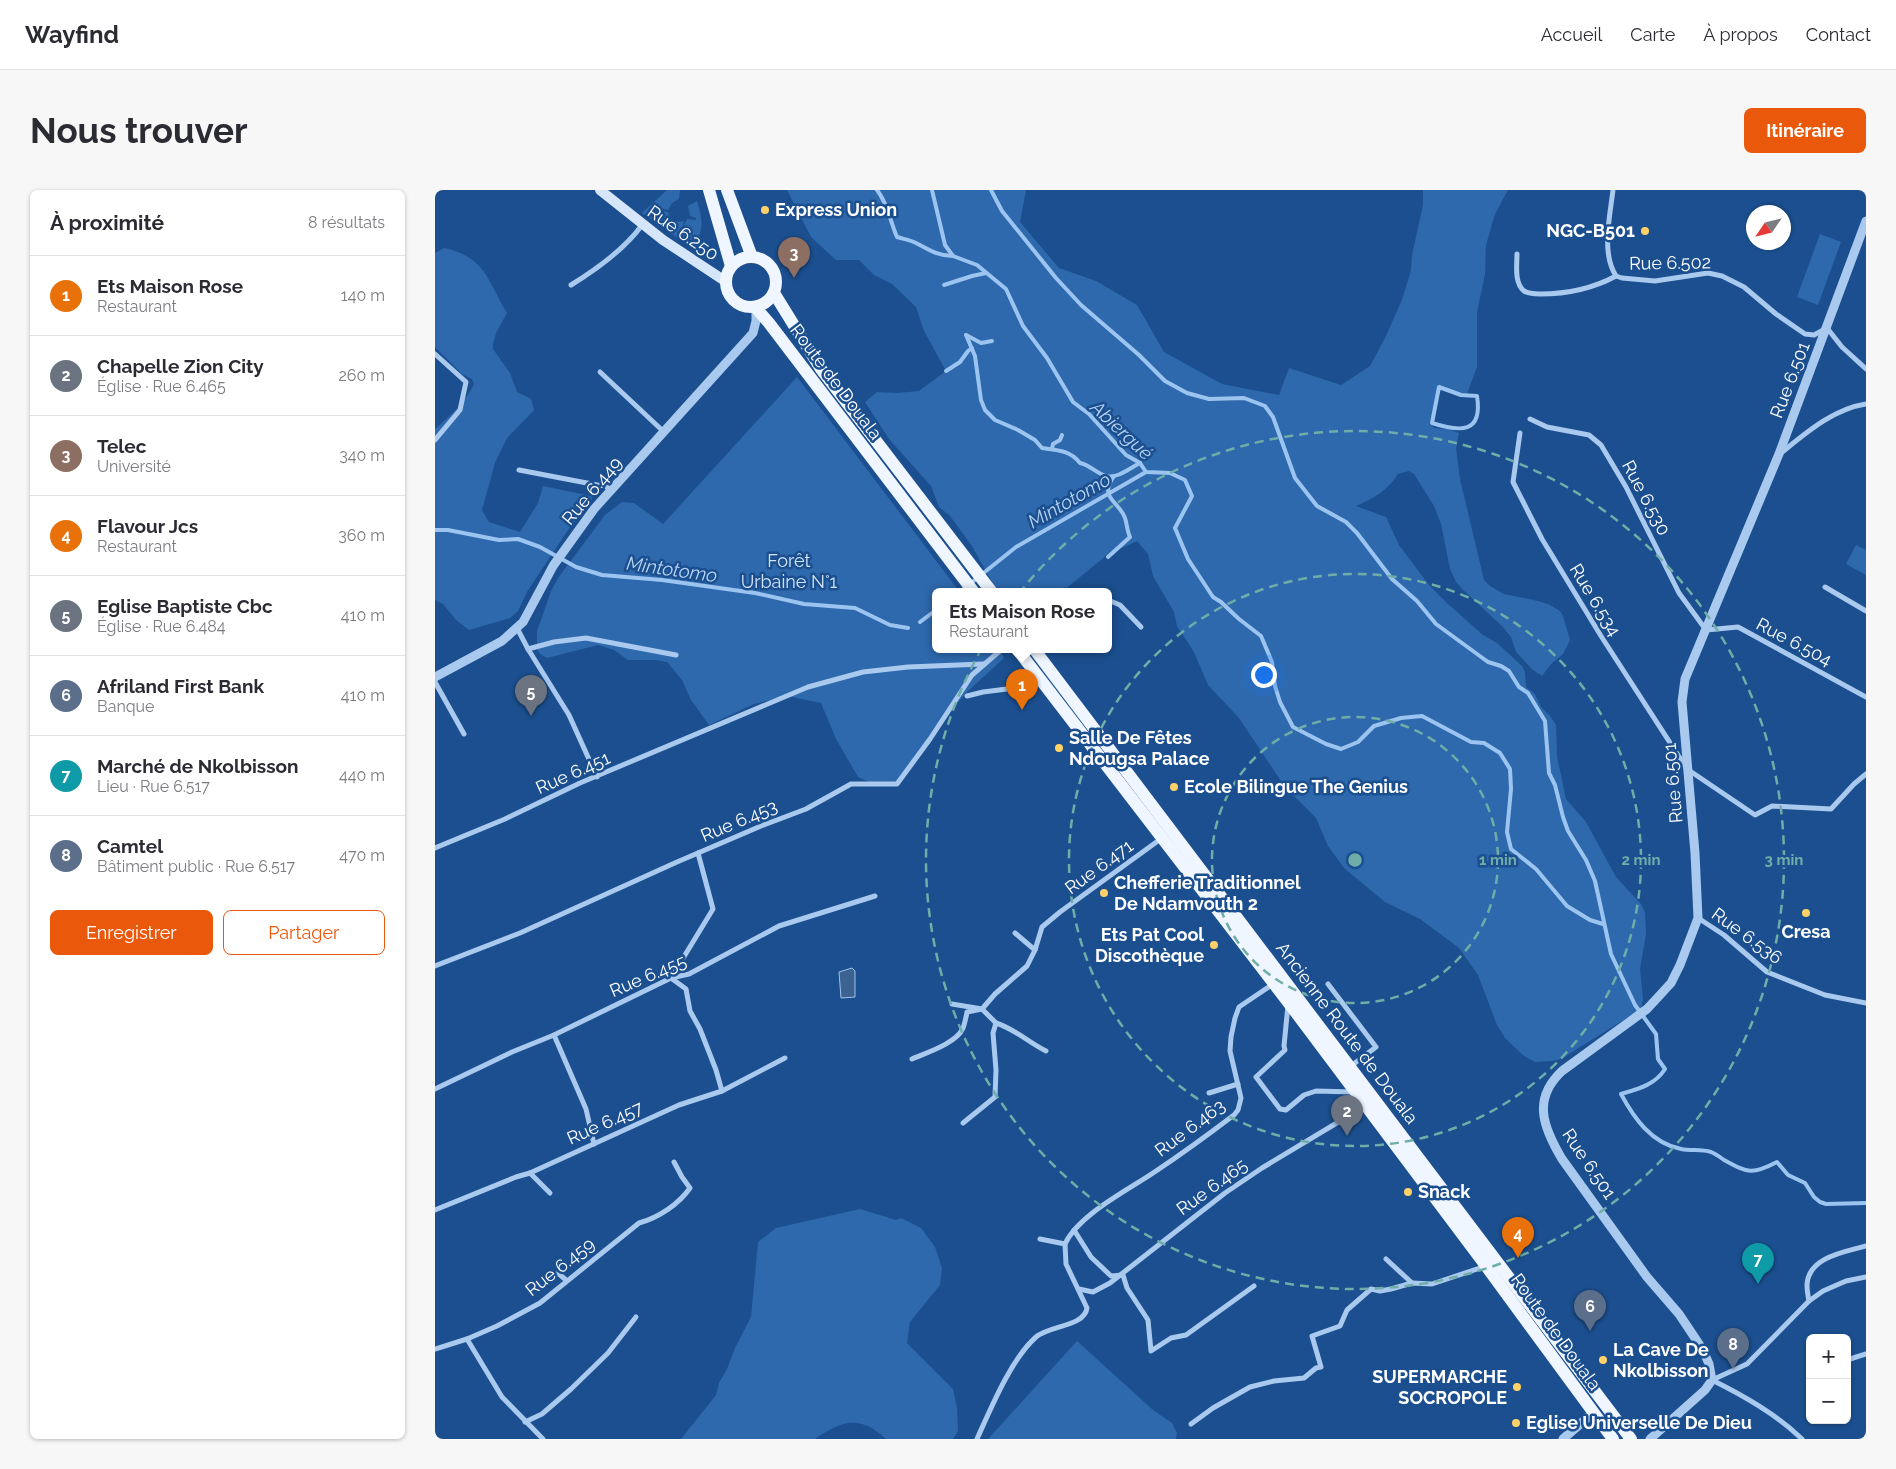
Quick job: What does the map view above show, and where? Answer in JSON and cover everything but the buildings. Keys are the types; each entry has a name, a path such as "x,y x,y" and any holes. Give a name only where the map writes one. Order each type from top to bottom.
{"main road":[{"name":"Rue 6.250","path":"600,190 642,224 725,281"},
{"path":"709,190 731,266"},
{"path":"727,190 752,257"},
{"path":"752,257 765,261 771,266 776,279 774,293 769,300 756,308 745,307 734,302 727,293 725,281 731,266 737,260 752,257"},
{"path":"774,293 821,370 988,588"},
{"name":"Route de Douala","path":"756,308 970,587"},
{"path":"970,587 978,575"},
{"name":"Route de Douala","path":"1020,653 1288,1002 1613,1439"},
{"name":"Ancienne Route de Douala","path":"1037,653 1631,1439"}],"street":[{"name":"Rue 6.502","path":"1613,190 1607,241 1609,259 1616,276 1655,281 1708,273 1732,280 1745,287 1776,314 1805,334 1814,335 1827,328"},
{"name":"Rue 6.501","path":"1712,1380 1709,1364 1703,1350 1679,1314 1647,1277 1549,1139 1543,1106 1545,1094 1552,1081 1581,1057 1647,1009 1671,983 1698,918 1695,853 1682,702 1685,679 1779,454 1866,221"},
{"path":"571,285 590,273 630,241 642,224"},
{"path":"1517,254 1518,281 1529,294 1556,294 1586,289 1616,276"},
{"name":"Rue 6.449","path":"435,677 502,642 517,628 527,616 553,566 594,509 753,333 756,321 756,308"},
{"path":"1827,328 1842,347 1866,369"},
{"path":"435,354 466,382 460,410 435,440"},
{"path":"600,372 664,432"},
{"path":"1779,454 1831,416 1866,404"},
{"name":"Rue 6.530","path":"1530,419 1547,427 1589,435 1601,445 1626,487 1679,593 1706,630"},
{"name":"Rue 6.534","path":"1520,433 1513,482 1542,539 1601,636 1687,769"},
{"path":"519,470 613,488"},
{"path":"1825,587 1866,611"},
{"path":"1112,602 1120,605 1141,627"},
{"name":"Rue 6.504","path":"1706,630 1738,627 1866,697"},
{"path":"517,628 569,715 597,777"},
{"path":"528,649 554,642 586,638 676,655"},
{"name":"Rue 6.453","path":"435,966 520,933 698,853 806,809 844,790 851,784 897,784 930,739 972,675 997,653"},
{"name":"Rue 6.451","path":"435,848 809,687 863,672 908,667 983,664"},
{"path":"967,696 1007,689 1032,668"},
{"path":"435,682 464,734"},
{"path":"1687,769 1755,815 1772,806 1831,809 1866,774"},
{"name":"Rue 6.471","path":"911,1059 953,1039 963,1030 967,1012 982,1009 995,994 1027,966 1043,927 1060,912 1162,838"},
{"path":"698,853 713,909 671,978 686,990 690,1012 700,1029 723,1091"},
{"name":"Rue 6.455","path":"435,1089 512,1052 554,1036 671,978 689,974 779,926 875,896"},
{"name":"Rue 6.536","path":"1698,918 1724,935 1767,972 1825,996 1866,1003"},
{"path":"1015,933 1035,950"},
{"name":"Rue 6.463","path":"1065,1244 1074,1230 1107,1202 1157,1171 1234,1115 1241,1104 1241,1090 1231,1051 1232,1031 1237,1011 1243,1004 1273,983"},
{"path":"1328,984 1376,1047 1351,1067"},
{"path":"1288,1002 1285,1050 1256,1077 1280,1109 1286,1110 1304,1095 1316,1091 1355,1092"},
{"path":"952,1004 982,1009 996,1023 1010,1027 1028,1042 1046,1051"},
{"path":"963,1123 995,1097 996,1070 993,1033 996,1023"},
{"path":"554,1036 586,1110 594,1144"},
{"name":"Rue 6.457","path":"435,1210 530,1173 679,1105 723,1091 785,1058"},
{"path":"1209,1093 1238,1084"},
{"name":"Rue 6.465","path":"1079,1289 1093,1292 1123,1275 1156,1246 1225,1193 1262,1168 1365,1106"},
{"name":"Rue 6.459","path":"435,1349 467,1339 497,1326 540,1303 548,1298 566,1280 639,1223 651,1220 661,1214 686,1194 690,1188 675,1162"},
{"path":"530,1173 550,1193"},
{"path":"1074,1230 1091,1257 1111,1276 1123,1275 1127,1288 1149,1320 1151,1351 1171,1338 1187,1335 1254,1286"},
{"path":"977,1439 1008,1373 1031,1342 1044,1331 1080,1319 1086,1314 1087,1308 1065,1264 1065,1244 1040,1239"},
{"path":"1809,1300 1807,1284 1814,1268 1827,1258 1866,1246"},
{"path":"1386,1259 1412,1283"},
{"path":"1191,1424 1213,1408 1250,1387 1275,1381 1304,1378 1316,1368 1321,1367 1312,1336 1340,1326 1347,1310 1371,1289 1385,1290 1412,1283 1432,1284 1486,1266"},
{"path":"552,1274 559,1274 566,1280"},
{"path":"1650,1439 1705,1390 1712,1380 1747,1364 1809,1300 1823,1291 1866,1277"},
{"path":"525,1422 542,1414 571,1389 608,1353 636,1317"},
{"path":"467,1339 503,1397 543,1439"},
{"path":"1851,1359 1866,1354"},
{"path":"1712,1380 1767,1412 1801,1439"},
{"path":"1563,1439 1594,1412"}],"green space":[{"path":"667,190 680,190 679,199 672,203 668,210 658,208 657,211 668,212 672,219 684,221 682,230 687,219 696,220 696,218 690,216 688,206 697,201 702,225 697,240 682,241 642,213"},
{"path":"787,190 1026,190 1020,222 1059,268 1096,281 1137,305 1164,352 1222,384 1279,395 1289,368 1341,385 1370,366 1402,300 1411,270 1412,255 1423,205 1423,190 1508,190 1495,214 1486,245 1485,274 1477,312 1477,367 1467,394 1437,390 1430,424 1434,428 1448,429 1459,433 1456,448 1460,479 1484,580 1504,594 1538,601 1560,611 1570,640 1563,654 1552,663 1542,676 1533,670 1516,652 1511,637 1503,627 1456,582 1450,569 1441,524 1434,506 1414,474 1409,471 1398,474 1390,485 1380,493 1356,506 1386,517 1399,545 1429,585 1483,635 1497,643 1522,666 1525,672 1526,687 1535,694 1541,707 1556,725 1557,756 1566,799 1586,822 1616,877 1641,904 1645,912 1646,934 1640,969 1643,999 1641,1009 1561,1059 1535,1062 1524,1056 1505,1038 1497,1025 1478,975 1459,948 1420,919 1385,902 1344,868 1328,846 1316,818 1285,787 1239,718 1208,685 1194,652 1177,626 1174,612 1153,576 1148,554 1137,541 1107,555 1067,588 995,588 972,546 950,516 939,507 931,486 889,439 865,402 877,392 919,391 946,371 924,331 916,307 892,284 874,275 859,260 836,260 811,237"},
{"path":"1820,234 1841,242 1818,305 1797,297"},
{"path":"444,248 469,258 477,264 490,281 507,313 496,333 493,349 510,373 517,392 531,399 534,410 507,438 495,463 482,510 489,522 520,532 538,503 543,486 591,496 592,499 570,527 527,592 518,611 510,618 469,630 456,620 443,604 435,600 435,429 462,403 474,384 472,379 462,374 435,347 435,253"},
{"name":"Forêt Urbaine N°1","path":"797,377 957,588 932,588 932,653 1002,653 1004,658 966,693 938,726 896,783 869,782 858,777 836,739 821,703 787,696 754,704 709,725 691,700 682,680 667,662 628,660 614,650 598,645 547,658 540,654 537,649 537,631 551,591 558,578 605,515 622,502 634,503 663,524"},
{"path":"1856,545 1866,550 1866,575 1846,564"},
{"path":"860,1209 896,1220 901,1218 921,1228 935,1247 942,1268 940,1285 910,1322 907,1343 953,1389 957,1408 958,1431 953,1439 886,1439 868,1426 851,1423 834,1428 815,1439 681,1439 716,1395 719,1383 751,1317 758,1242 776,1228"},
{"path":"1077,1341 1153,1410 1172,1423 1177,1433 1176,1439 988,1439"}],"shaded area":[{"path":"852,968 855,971 855,997 841,998 839,972"}],"waterway":[{"path":"877,190 881,195 897,237 914,242 938,254 953,256"},
{"name":"Abiergué","path":"932,190 945,245 953,256 977,265 1006,289 1023,326 1047,358 1073,402 1089,414 1126,455 1140,463 1146,472 1170,473 1185,480 1192,496 1175,528 1188,559 1213,597 1261,636 1272,662 1275,686 1280,702 1293,727 1326,744 1341,749 1358,742 1374,726 1401,718 1422,716 1471,742 1484,743 1500,753 1510,769 1511,789 1507,832 1511,849 1536,869 1567,906 1590,920 1603,924"},
{"path":"991,190 1002,211 1056,278 1081,305 1139,355 1165,381 1187,393 1209,399 1244,398 1265,406 1273,417 1295,478 1317,506 1346,522 1357,533 1392,579 1417,601 1436,624 1488,662 1509,671 1519,687 1528,693 1545,721 1549,773 1555,785 1568,831 1586,860 1595,881 1611,954 1635,1005 1656,1034 1658,1059 1665,1069 1651,1083 1621,1094 1638,1120 1652,1135 1670,1146 1685,1150 1711,1152 1745,1170 1756,1171 1777,1162 1788,1175 1805,1183 1814,1197 1820,1202 1826,1204 1866,1203"},
{"path":"944,285 986,273"},
{"path":"966,335 975,356 981,400 985,410 995,420 1035,440 1042,448 1068,453 1080,463 1106,476 1119,475 1140,463"},
{"path":"966,335 981,343 992,341"},
{"path":"946,371 960,362 972,348"},
{"path":"1439,387 1461,395 1477,396 1478,408 1473,424 1467,427 1452,428 1432,423 1439,387"},
{"path":"1052,449 1053,444 1060,440 1062,435"},
{"name":"Mintotomo","path":"965,588 1016,547 1146,472"},
{"path":"1108,557 1130,537 1125,518 1109,494 1108,489 1114,476"},
{"name":"Mintotomo","path":"435,530 448,530 499,540 518,539 540,547 576,567 602,575 662,580 755,593 804,604 855,608 890,625 908,628"},
{"name":"Mintotomo","path":"920,622 932,613"}],"place":[{"name":"Express Union","path":"765,210"},
{"name":"NGC-B501","path":"1645,231"},
{"name":"Telec","path":"794,278"},
{"name":"Ets Maison Rose","path":"1022,710"},
{"name":"Eglise Baptiste Cbc","path":"531,716"},
{"name":"Salle De Fêtes Ndougsa Palace","path":"1059,748"},
{"name":"Ecole Bilingue The Genius","path":"1174,787"},
{"name":"Chefferie Traditionnel De Ndamvouth 2","path":"1104,893"},
{"name":"Cresa","path":"1806,913"},
{"name":"Ets Pat Cool Discothèque","path":"1214,945"},
{"name":"Chapelle Zion City","path":"1347,1136"},
{"name":"Snack","path":"1408,1192"},
{"name":"Flavour Jcs","path":"1518,1258"},
{"name":"Marché de Nkolbisson","path":"1758,1284"},
{"name":"Afriland First Bank","path":"1590,1331"},
{"name":"La Cave De Nkolbisson","path":"1603,1360"},
{"name":"Camtel","path":"1733,1369"},
{"name":"SUPERMARCHE SOCROPOLE","path":"1517,1387"},
{"name":"Eglise Universelle De Dieu","path":"1516,1423"}]}
